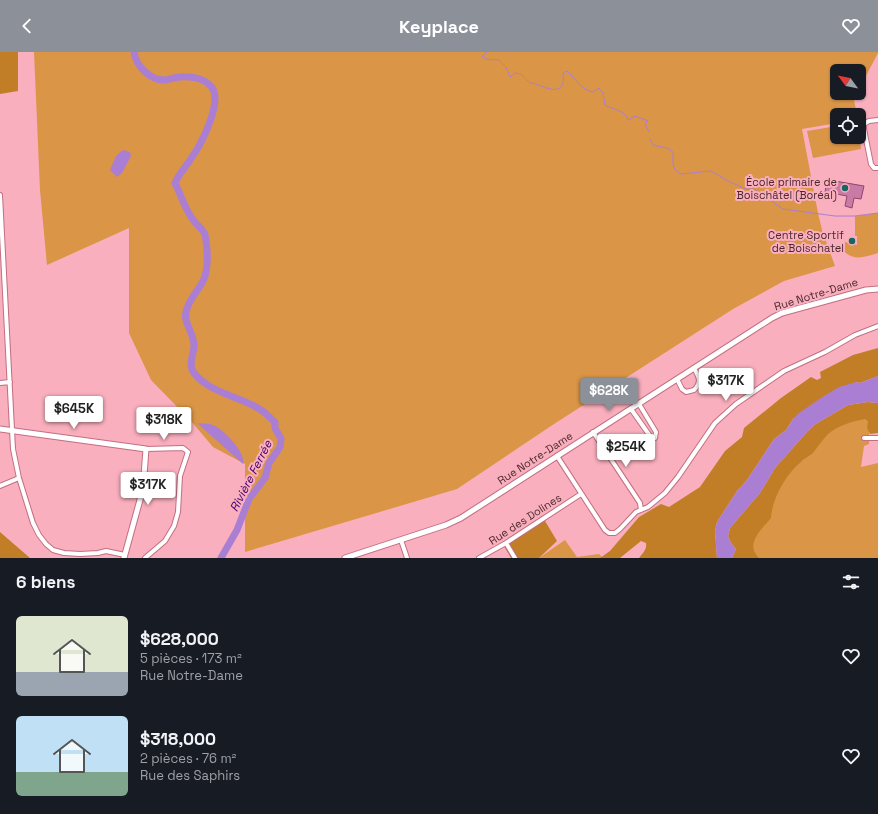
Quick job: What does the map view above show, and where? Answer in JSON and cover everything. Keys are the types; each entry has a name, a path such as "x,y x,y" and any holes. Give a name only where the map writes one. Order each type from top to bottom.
{"street":[{"path":"878,120 868,121 864,124 870,161 874,168 878,168"},
{"path":"0,195 2,272 14,449 19,478 38,535 53,550 64,553 86,554 106,551 125,556 143,489 146,450"},
{"name":"Rue Notre-Dame","path":"345,558 360,556 446,525 461,518 772,318 782,313 866,290 878,289"},
{"path":"557,456 605,530 612,534 620,530 630,518 665,493 678,477 715,423 736,404 784,371 825,352 855,335 878,326"},
{"path":"676,379 682,389 686,392 694,390 700,382 694,368"},
{"path":"0,383 10,382"},
{"path":"631,409 650,436 654,438 656,432 639,404"},
{"path":"0,429 146,450 183,448 188,452 180,476 178,512 174,526 165,541 145,558"},
{"path":"594,432 640,504 641,510"},
{"path":"864,438 878,438"},
{"path":"0,486 19,478"},
{"name":"Rue des Dolines","path":"479,558 506,543 581,494"},
{"path":"401,540 407,558"},
{"path":"506,543 515,558"}],"shaded area":[{"path":"0,52 18,52 18,91 0,94"},
{"path":"34,52 878,52 866,76 866,64 830,64 830,100 854,100 856,108 830,108 830,124 802,129 822,230 835,266 784,281 733,309 554,424 457,489 245,552 245,464 213,447 191,421 151,380 129,333 129,228 47,265 40,190"},
{"path":"830,127 830,144 860,144 861,149 813,158 807,131"},
{"path":"123,150 130,152 131,156 122,173 117,177 110,170 116,156"},
{"path":"878,213 878,253 859,257 850,256 842,249 845,242 857,245 857,236 855,236 855,216"},
{"path":"878,348 878,376 860,383 856,382 793,419 786,430 774,439 717,522 715,531 717,558 639,558 646,548 646,543 641,541 620,558 600,558 610,551 639,517 661,504 669,507 700,487 725,451 742,437 744,428 781,398 811,377 817,380 821,378 820,372 853,355"},
{"path":"878,376 878,403 868,402 848,405 814,425 775,468 760,493 730,528 728,536 736,549 732,558 717,558 715,531 717,522 774,439 786,430 799,413 824,396 839,387 856,382 860,383"},
{"path":"868,402 878,403 878,433 870,434 867,428 868,421 865,419 845,424 828,434 813,453 795,467 781,487 774,503 771,518 759,532 754,542 753,547 759,558 732,558 736,549 728,536 730,528 760,493 775,468 814,425 848,405"},
{"path":"869,414 869,444 864,446 861,467 878,463 878,558 744,558 774,488 828,428"},
{"path":"197,423 211,424 228,436 238,448 243,464"},
{"path":"542,516 557,541 539,558 511,558 502,543"},
{"path":"0,532 30,558 0,558"},
{"path":"565,540 577,557 599,554 603,558 539,558"}],"building":[{"path":"829,180 864,186 861,199 854,198 852,208 845,206 847,196 825,192 827,181"}],"waterway":[{"name":"Rivière Ferrée","path":"134,52 135,57 141,67 149,75 160,80 178,77 198,78 208,83 214,92 215,98 213,112 204,137 175,183 188,212 202,229 207,247 206,272 202,283 190,301 186,312 186,320 194,342 191,367 194,373 209,386 253,405 265,413 275,422 275,428 281,439 280,447 269,463 265,478 249,499 237,530 221,558"},
{"path":"487,52 482,56 483,58 499,60 506,67 510,77 515,73 521,74 530,83 552,89 557,89 560,87 563,82 563,73 567,71 585,89 593,92 599,88 603,93 605,105 622,112 628,120 635,116 648,121 645,124 649,132"},
{"path":"650,139 653,145 667,148 673,152 673,165 675,170 681,174 711,171 746,189 754,189 783,209 835,216 855,216 878,213"}],"place":[{"name":"École primaire de Boischâtel (Boréal)","path":"845,188"},
{"name":"Centre Sportif de Boischatel","path":"852,241"}]}
